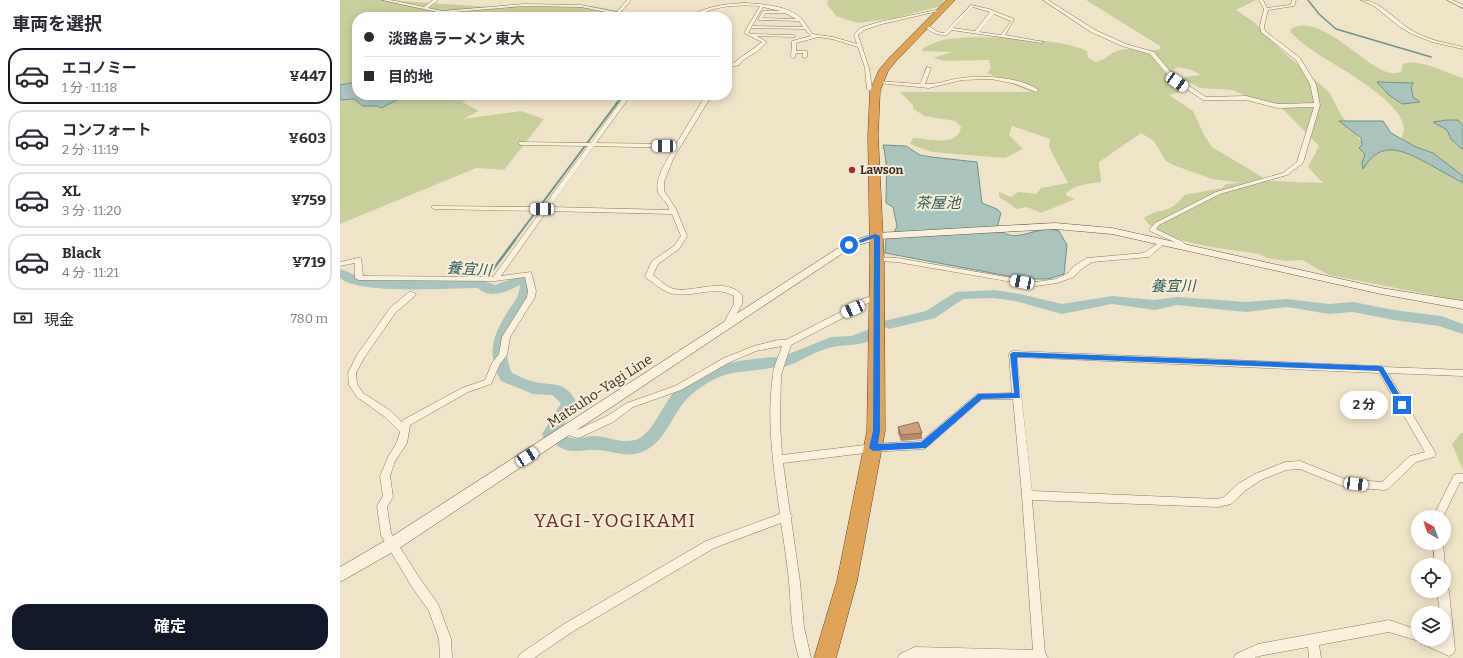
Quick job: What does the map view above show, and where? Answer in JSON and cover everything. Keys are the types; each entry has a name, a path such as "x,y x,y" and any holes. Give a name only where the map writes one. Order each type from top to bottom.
{"highway":[{"path":"825,658 847,582 876,431 877,236 873,135 877,86 893,60 951,0"}],"street":[{"path":"384,0 442,12 517,5 581,6 605,12"},
{"path":"424,9 436,0"},
{"path":"581,6 587,0"},
{"path":"619,12 629,0"},
{"path":"1045,0 1093,31 1124,45 1152,53 1172,77 1205,99 1246,98 1278,106 1317,105"},
{"path":"1184,247 1181,243 1152,230 1157,224 1175,216 1201,200 1223,192 1280,176 1295,168 1302,158 1317,105 1313,84 1301,63 1292,53 1263,31 1262,26 1266,9 1261,0"},
{"path":"1266,9 1290,6 1293,5 1294,0"},
{"path":"1363,0 1381,8 1392,20 1413,34 1463,48"},
{"path":"1449,0 1463,7"},
{"path":"700,12 708,8 727,4 767,5 789,12 800,20 811,35 833,38 858,46"},
{"path":"732,66 737,64 741,58 756,50 765,42 746,33 762,6 767,5"},
{"path":"925,26 942,35 950,29 972,6 1014,20 1002,36"},
{"path":"941,10 881,23 862,29 856,35 858,46 867,68 870,89 877,86 922,86 962,78 991,78 1017,83 1036,90"},
{"path":"789,12 764,12 750,33 793,36"},
{"path":"976,33 993,12"},
{"path":"759,19 800,20"},
{"path":"754,27 806,28"},
{"path":"785,36 789,28"},
{"path":"950,29 1042,42"},
{"path":"805,57 805,52 793,55 794,42 818,36"},
{"path":"922,86 929,68"},
{"path":"493,279 624,100"},
{"path":"706,100 661,180 661,190 673,209 672,210 675,213 684,236 677,247 655,263 649,276 671,291 691,293 724,289 732,290 738,295 738,304 726,326"},
{"path":"521,143 679,146"},
{"path":"434,207 670,212 672,210"},
{"name":"Matsuho-Yagi Line","path":"340,576 393,544 567,431 849,245 877,236 1002,228 1054,226 1082,227 1112,231 1382,291 1463,305"},
{"path":"877,259 897,260 1036,284 1056,281 1071,275 1077,268 1090,260 1146,255 1163,242"},
{"path":"340,264 358,260 359,278 377,279 493,279 528,274 532,291 531,297 506,337 503,355 496,363 488,382 458,394 406,423 404,430 405,437 391,460 385,476 388,497 382,506 386,535 416,583 434,608 445,638 446,658"},
{"path":"404,430 388,414 360,395 353,385 352,373 360,357 393,310 412,294"},
{"path":"567,431 578,434 610,419 630,405 678,388 727,360 754,349 778,343 787,343 853,309 865,301 877,298"},
{"path":"787,343 777,374 776,416 779,459 798,612 800,644 805,658"},
{"path":"904,658 915,653 1041,657 1028,495 1013,354 1381,368 1463,373"},
{"path":"1028,495 1218,503 1227,501 1242,487 1258,477 1285,466 1300,465 1345,483 1384,486 1391,477 1413,459 1431,454 1381,368"},
{"path":"779,459 873,448 923,446 980,396 1018,396"},
{"path":"1441,510 1457,478 1463,478"},
{"path":"524,658 568,628 710,544 787,516"},
{"path":"1240,658 1258,650 1389,626 1411,634"},
{"path":"1313,640 1315,658"},
{"path":"1440,646 1449,650 1449,646"}],"green space":[{"path":"340,0 388,0 489,7 592,6 624,12 352,12 352,83 340,85"},
{"path":"828,0 944,0 941,6 895,18 858,23 836,16 827,4"},
{"path":"1086,0 1256,0 1236,10 1254,22 1281,50 1330,93 1341,115 1364,145 1399,144 1404,130 1401,119 1393,107 1381,96 1351,74 1303,44 1290,32 1292,28 1306,26 1321,30 1336,38 1379,69 1392,73 1402,71 1402,65 1415,63 1423,64 1463,78 1463,301 1329,275 1302,260 1286,261 1267,258 1259,254 1197,244 1164,234 1152,227 1144,218 1170,208 1184,195 1222,188 1226,184 1241,183 1212,179 1173,165 1166,161 1154,141 1141,133 1099,162 1101,182 1083,185 1070,190 1066,193 1067,196 1075,199 1041,213 1027,207 1017,209 999,197 999,192 1011,197 1018,192 1036,194 1041,188 1068,183 1049,147 1050,139 1012,126 1009,135 1023,149 1005,158 932,152 910,144 913,138 948,140 954,138 959,134 961,127 955,121 925,116 913,109 913,105 900,92 1031,92 987,73 991,69 989,60 945,61 933,58 952,52 922,51 923,48 935,42 949,39 979,37 1040,40 1060,43 1087,51 1088,58 1095,62 1102,60 1114,52 1122,50 1156,50 1161,49 1160,46","holes":["1178,67 1191,70 1201,75 1184,77 1189,82 1200,88 1233,90 1253,99 1281,107 1319,146 1308,167 1323,183 1269,181 1212,147 1204,135 1193,111 1169,95 1180,92 1185,82 1173,70"]},
{"path":"352,99 361,105 378,106 381,108 397,100 466,100 462,102 479,111 463,119 521,111 544,119 504,170 476,168 340,224 340,100"},
{"path":"1461,433 1463,433 1463,470 1452,444"}],"water":[{"path":"1377,82 1414,83 1411,86 1413,97 1420,102 1402,104 1389,95"},
{"path":"352,83 352,99 340,100 340,85"},
{"path":"355,100 397,100 381,108 378,106 363,106"},
{"path":"1458,120 1463,126 1463,150 1451,139 1447,130 1433,122"},
{"path":"1339,121 1383,121 1391,133 1416,147 1433,153 1463,176 1463,183 1418,158 1401,151 1385,150 1370,160 1363,169 1362,163 1365,154 1359,148 1362,145 1361,138"},
{"name":"茶屋池","path":"883,145 906,146 920,155 931,157 977,162 982,203 997,209 1001,213 997,228 1004,233 1012,235 1051,229 1059,231 1067,245 1064,274 1048,279 1024,279 885,253 886,239 892,238 897,226 893,207 886,203 886,166"}],"building":[{"path":"918,422 922,433 901,435 898,427"}],"waterway":[{"path":"1308,0 1319,14 1336,29 1431,57"},
{"path":"616,104 619,100"},
{"path":"514,241 617,103"},
{"path":"482,284 515,240"},
{"name":"養宜川","path":"340,273 349,279 367,284 482,284 484,287 495,290 516,282 527,280 526,296 501,336 500,363 506,377 533,388 555,389 564,395 569,403 550,434"},
{"name":"養宜川","path":"889,324 930,315 951,300 961,295 995,294 1020,298 1062,309 1112,300 1155,305 1177,301 1246,307 1287,303 1329,309 1353,307 1394,315 1441,321 1463,329"},
{"name":"養宜川","path":"784,362 831,342 852,341 870,334"},
{"name":"養宜川","path":"562,441 570,445 594,443 619,447 636,447 650,439 681,395 703,378 734,366 774,362"}],"place":[{"name":"Lawson","path":"852,170"}],"district":[{"name":"YAGI-YOGIKAMI","path":"615,520"}],"route":[{"path":"849,245 877,236 876,431 873,448 923,446 980,396 1018,396 1013,354 1381,368 1402,405"}]}
